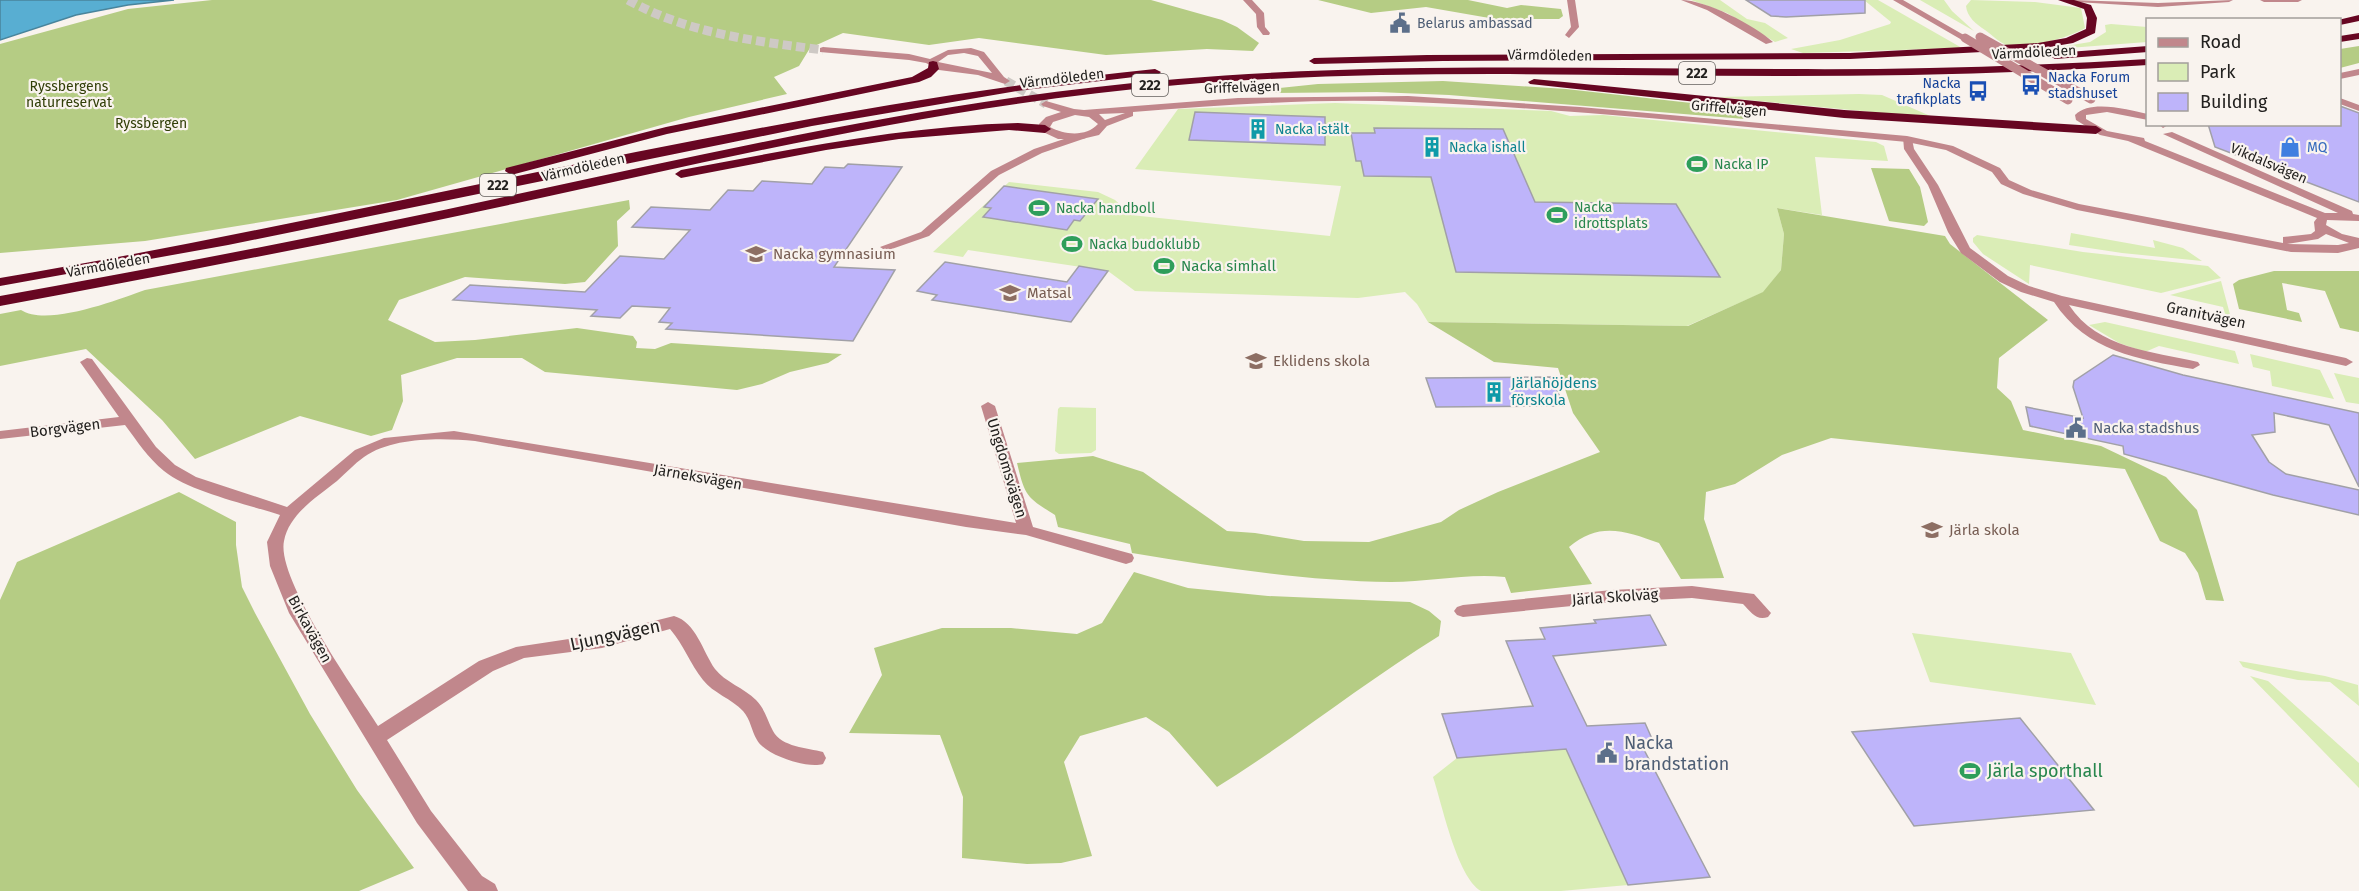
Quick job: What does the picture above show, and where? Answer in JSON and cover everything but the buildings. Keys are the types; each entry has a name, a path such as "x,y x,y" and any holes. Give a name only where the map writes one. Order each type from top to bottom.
{"highway":[{"path":"1398,59 1510,56 1850,56 2038,46 2068,41 2091,31 2093,3 2063,0"},
{"path":"2341,22 2359,18"},
{"path":"2341,39 2359,36"},
{"name":"Värmdöleden","path":"1300,62 1398,59 1865,62 2047,56 2146,49"},
{"name":"Värmdöleden","path":"0,301 369,230 738,149 875,123 1053,95 1247,77 1477,70 1912,73 2037,69 2146,62"},
{"path":"309,225 666,131 915,80 930,73 934,69 933,63"},
{"name":"Värmdöleden","path":"0,282 212,245 806,121 1035,85 1182,69"},
{"path":"1247,77 1483,79 1567,85 1844,114 2096,130"},
{"path":"369,230 876,139 984,128 1048,127"}],"street":[{"path":"1247,0 1260,13 1261,27 1266,33"},
{"path":"1569,35 1575,27 1571,0"},
{"path":"1685,0 1710,8 1769,42"},
{"path":"1897,0 2068,100 2082,113"},
{"path":"1912,0 2115,110"},
{"path":"2076,0 2093,3 2158,5 2229,0"},
{"path":"2131,0 2195,0"},
{"path":"2264,0 2298,0"},
{"path":"823,50 909,57 933,63 944,69 980,72 1005,81 980,54 956,51 870,53"},
{"path":"933,63 938,56 956,51"},
{"path":"2341,76 2359,72"},
{"path":"2341,84 2359,80"},
{"name":"Griffelvägen","path":"1079,113 1180,105 1331,99 1455,102 1580,110 1906,139 1949,148 1981,161 2012,185 2027,192 2076,207 2291,248 2338,249 2359,243"},
{"path":"2341,101 2359,108"},
{"path":"1038,151 1048,140 1044,104 1098,118 1103,124"},
{"name":"Griffelvägen","path":"1082,136 1095,133 1103,124 1123,116 1180,105"},
{"path":"2082,113 2099,109 2146,117"},
{"path":"1048,127 1063,114 1079,113"},
{"path":"2082,113 2081,120 2096,130 2132,139 2156,139 2165,129"},
{"path":"1048,127 1065,137 1082,136"},
{"name":"Vikdalsvägen","path":"2165,129 2359,217"},
{"path":"885,247 925,234 995,173 1038,151 1082,136"},
{"name":"Granitvägen","path":"1906,139 1909,149 1933,185 1954,232 1965,250 2004,279 2025,289 2059,299 2346,362"},
{"name":"Vikdalsvägen","path":"2132,139 2322,222 2338,236 2359,243"},
{"name":"Vikdalsvägen","path":"2322,222 2337,216 2359,217"},
{"name":"Griffelvägen","path":"2257,240 2301,240 2314,237 2321,232 2322,222"},
{"path":"2059,299 2065,311 2074,321 2110,344 2134,353 2193,365"},
{"path":"87,362 151,450 170,468 191,480 290,513"},
{"name":"Ungdomsvägen","path":"988,406 1026,530"},
{"name":"Borgvägen","path":"0,435 130,420"},
{"name":"Järneksvägen","path":"290,513 360,453 372,447 400,439 454,435 966,522 1026,530 1126,558"},
{"name":"Birkavägen","path":"290,513 275,542 278,566 298,613 424,817 474,884 487,891"},
{"name":"Järla Skolväg","path":"1463,611 1612,596 1692,592 1748,598 1762,613"},
{"name":"Ljungvägen","path":"374,738 486,666 522,652 602,640 674,622 687,636 710,676 749,705 761,721 765,737 783,750 816,758"}],"green space":[{"name":"Ryssbergen","path":"212,0 1151,0 1222,20 1237,27 1259,43 1253,51 1207,49 1106,55 979,38 929,45 843,33 810,48 799,66 774,77 787,94 689,117 397,200 145,241 0,253 0,44 128,9"},
{"path":"1318,0 1468,0 1507,8 1521,5 1561,9 1563,16 1559,19 1495,19 1426,7 1371,13"},
{"path":"1691,0 1720,0 1747,19 1765,23 1788,38 1775,42 1727,13"},
{"path":"1864,0 1878,0 1962,48 1803,53 1791,49 1840,40 1890,24 1891,22"},
{"path":"1920,0 1944,0 1952,11 1974,31"},
{"path":"1971,0 2035,2 2081,8 2085,28 2048,42 2009,46 1972,20 1966,6"},
{"path":"2105,25 2146,27 2146,42 2042,50 2090,42 2106,32"},
{"path":"2359,46 2359,63 2341,68 2341,49"},
{"path":"1443,81 1566,89 1745,109 1745,119 1449,95 1377,92 1273,93 1270,89 1318,84"},
{"path":"1882,95 1935,118 1717,97"},
{"name":"Nacka idrottsplats","path":"1335,103 1551,111 1570,116 1603,115 1876,142 1884,146 1888,161 1815,157 1822,215 1777,208 1784,234 1781,270 1764,292 1687,326 1428,322 1417,304 1405,292 1358,298 1135,291 1108,271 968,250 963,257 933,252 1009,182 1098,192 1115,200 1131,215 1330,236 1341,186 1135,169 1178,109"},
{"path":"1871,168 1909,169 1920,187 1928,222 1924,226 1889,221"},
{"path":"629,200 630,209 617,221 618,246 585,282 565,284 465,277 399,300 388,320 435,342 475,340 577,328 633,336 637,342 636,348 655,349 671,343 842,354 828,363 790,372 762,384 737,390 545,372 522,358 457,358 401,375 403,401 392,430 371,436 300,416 195,459 162,420 86,349 0,366 0,314 21,310 33,314 64,314 145,290"},
{"path":"1777,208 1945,236 1950,244 2048,320 1999,358 1997,388 2011,401 2023,430 2101,446 2166,477 2197,510 2224,601 2206,600 2198,573 2185,553 2160,541 2125,469 1831,438 1782,455 1735,484 1706,492 1704,519 1724,578 1681,579 1659,543 1624,532 1602,531 1580,539 1569,547 1592,584 1511,593 1505,577 1477,576 1391,582 1326,579 1229,568 1132,553 1130,544 1058,527 1055,515 1032,499 1022,483 1017,463 1093,456 1143,472 1227,531 1304,541 1369,542 1441,522 1459,510 1498,492 1600,452 1573,413 1558,368 1494,362 1428,322 1688,326 1763,292 1781,270 1784,234"},
{"path":"2071,233 2155,248 2153,240 2183,248 2202,261 2069,245"},
{"path":"1977,235 2083,252 2208,266 2221,278 2161,293 2030,265 2029,284 1983,254 1973,242 1973,238"},
{"path":"2274,271 2359,271 2359,332 2340,328 2325,291 2282,283 2287,310 2299,313 2302,322 2239,309 2233,284 2239,280"},
{"path":"2221,281 2231,318 2226,317 2223,307 2170,295"},
{"path":"2105,322 2235,351 2239,364 2159,346 2145,352 2119,343 2089,325"},
{"path":"2250,354 2320,370 2334,399 2272,386 2270,371 2253,367"},
{"path":"2334,373 2359,378 2359,404 2346,402"},
{"path":"1060,407 1096,408 1096,450 1091,453 1059,454 1055,451"},
{"path":"179,492 236,522 236,545 242,587 255,613 310,714 357,790 414,868 359,891 0,891 0,600 17,562"},
{"path":"1134,572 1188,588 1268,596 1410,602 1429,611 1441,621 1439,636 1217,787 1169,732 1146,717 1080,736 1064,762 1092,856 1061,863 1027,864 962,858 963,797 940,735 849,733 882,675 874,648 942,628 1011,628 1077,634 1102,623"},
{"path":"1912,633 2071,653 2096,705 1930,682"},
{"path":"2239,661 2325,676 2358,685 2359,706 2330,682 2298,680 2265,673 2243,667"},
{"path":"2250,676 2268,681 2359,763 2359,788"},
{"path":"1566,749 1628,885 1561,891 1481,891 1472,883 1458,856 1433,777 1457,758"}],"water":[{"path":"0,0 174,0 128,5 76,15 0,40"}],"tunnel":[{"path":"628,0 651,12 699,28 748,39 823,50"},
{"path":"1006,81 1046,104"}],"place":[{"name":"Belarus ambassad","path":"1400,23"},
{"name":"Nacka Forum stadshuset","path":"2031,85"},
{"name":"Nacka trafikplats","path":"1978,91"},
{"name":"Nacka istält","path":"1258,129"},
{"name":"Nacka ishall","path":"1432,147"},
{"name":"MQ","path":"2290,147"},
{"name":"Nacka IP","path":"1697,164"},
{"name":"Nacka handboll","path":"1039,208"},
{"name":"Nacka idrottsplats","path":"1557,215"},
{"name":"Nacka budoklubb","path":"1072,244"},
{"name":"Nacka gymnasium","path":"756,254"},
{"name":"Nacka simhall","path":"1164,266"},
{"name":"Matsal","path":"1010,293"},
{"name":"Eklidens skola","path":"1256,361"},
{"name":"Järlahöjdens förskola","path":"1494,392"},
{"name":"Nacka stadshus","path":"2076,428"},
{"name":"Järla skola","path":"1932,530"},
{"name":"Nacka brandstation","path":"1607,753"},
{"name":"Järla sporthall","path":"1970,771"}],"park label":[{"name":"Ryssbergens naturreservat","path":"69,94"}]}
